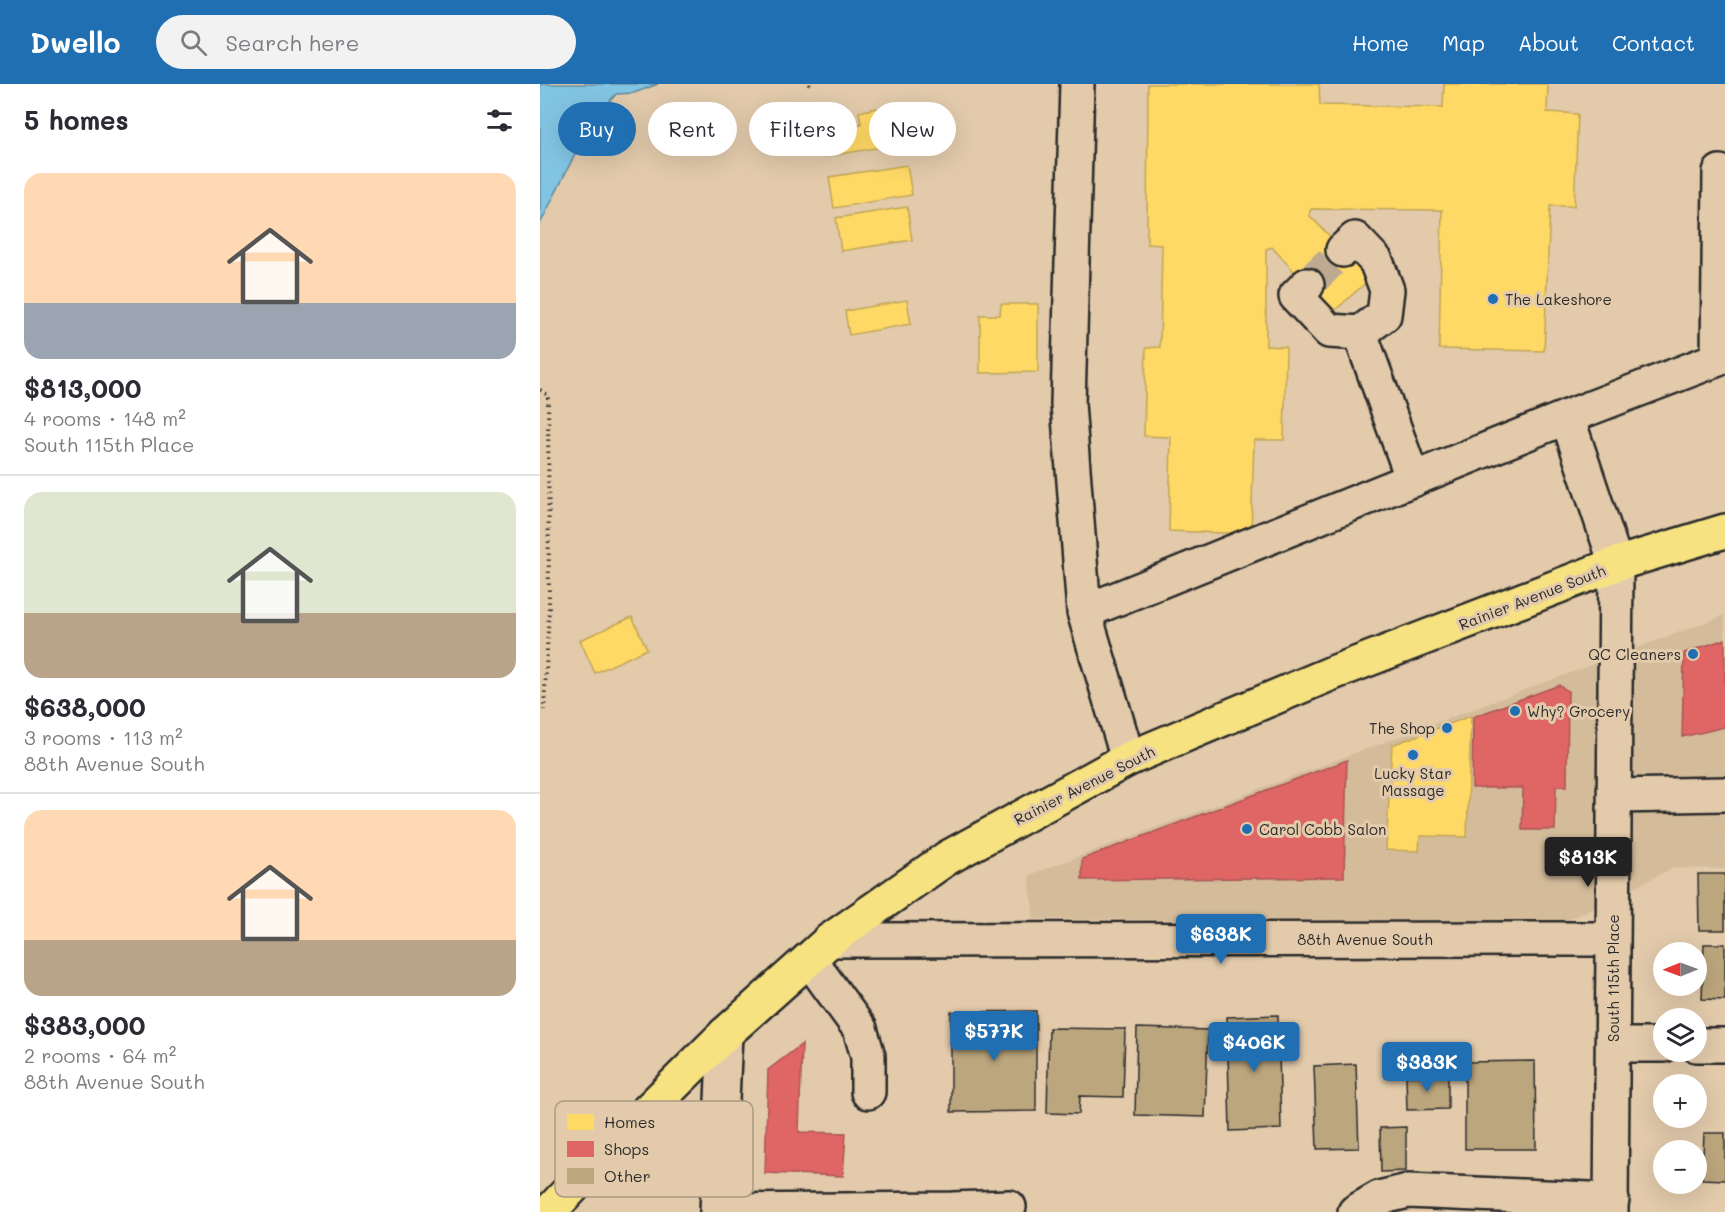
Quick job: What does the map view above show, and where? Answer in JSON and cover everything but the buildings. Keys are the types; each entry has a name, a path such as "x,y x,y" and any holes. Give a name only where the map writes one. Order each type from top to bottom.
{"main road":[{"name":"Rainier Avenue South","path":"659,1101 725,1034 820,949 947,858 1128,759 1330,674 1616,564 1725,531"},
{"name":"Rainier Avenue South","path":"549,1212 564,1197"}],"street":[{"path":"1077,84 1068,404 1084,612 1128,759"},
{"path":"1084,612 1567,417 1718,359 1720,172"},
{"path":"1307,285 1296,296 1329,331 1360,333 1384,315 1387,290 1376,261 1355,239 1343,250"},
{"path":"1360,333 1413,480"},
{"name":"South 115th Place","path":"1567,417 1616,564 1612,1206"},
{"path":"1614,796 1725,794"},
{"name":"88th Avenue South","path":"820,949 1613,939"},
{"path":"820,949 860,1029 868,1056 868,1092"},
{"path":"722,1101 725,1034"},
{"path":"1613,1045 1653,1045"},
{"path":"1707,1045 1725,1045"},
{"path":"1355,1212 1379,1198 1408,1191 1612,1206"},
{"path":"717,1211 1009,1207"}],"path":[{"path":"540,390 548,395 549,609 544,710"}],"shaded area":[{"path":"1725,615 1725,869 1673,868 1568,920 1034,919 1029,875"}],"water":[{"path":"540,84 658,84 634,93 616,94 609,102 558,102 558,156 574,156 540,224"}],"tunnel":[{"path":"1307,285 1343,250"}],"place":[{"name":"The Lakeshore","path":"1493,299"},
{"name":"QC Cleaners","path":"1693,654"},
{"name":"Why? Grocery","path":"1515,711"},
{"name":"The Shop","path":"1447,728"},
{"name":"Lucky Star Massage","path":"1413,755"},
{"name":"Carol Cobb Salon","path":"1247,829"}]}
